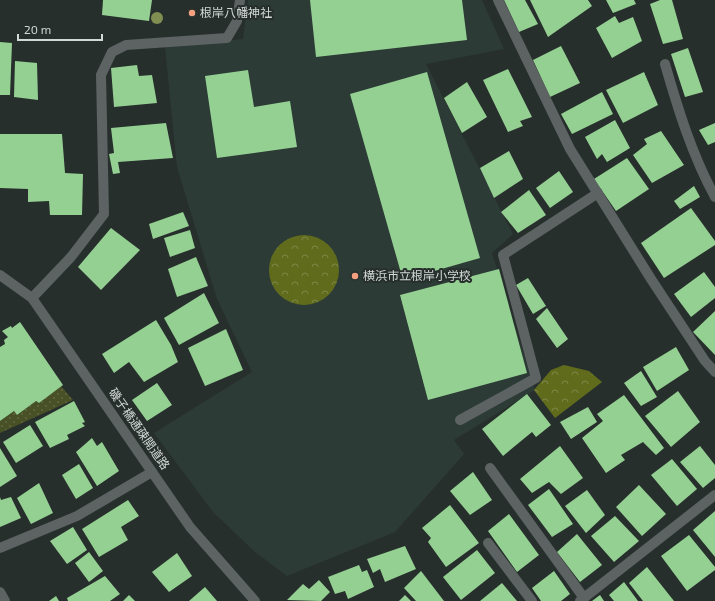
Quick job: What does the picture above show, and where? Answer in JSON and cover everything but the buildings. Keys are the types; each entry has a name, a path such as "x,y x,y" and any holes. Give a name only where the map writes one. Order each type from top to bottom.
{"street":[{"path":"32,298 71,257 104,214 109,203 101,75 112,52 126,45 226,38 237,21 240,0"},
{"path":"498,0 570,149 651,279 705,361 715,372"},
{"path":"665,64 680,114 707,183 715,197"},
{"path":"460,420 536,378 503,255 598,193"},
{"name":"磯子橋通疎開道路","path":"0,275 32,298 190,527 255,601"},
{"path":"490,468 582,599 715,495"},
{"path":"0,548 77,516 152,472"},
{"path":"488,543 532,601"},
{"path":"0,592 5,601"}],"shaded area":[{"name":"横浜市立根岸小学校","path":"248,0 482,0 504,49 426,64 513,234 492,253 535,390 454,440 464,454 395,532 287,576 255,552 213,512 154,433 252,372 217,299 177,167 165,47 243,39"}],"green space":[{"path":"297,235 311,235 324,241 333,250 339,263 337,283 329,295 311,305 297,305 284,299 275,290 269,277 269,263 275,250 284,241"},
{"path":"564,365 589,371 602,382 555,418 534,390 551,370"},
{"path":"61,386 73,400 0,433 0,421 14,411 17,415 36,401 39,403"}],"place":[{"name":"根岸八幡神社","path":"192,13"},
{"name":"横浜市立根岸小学校","path":"355,276"}]}
